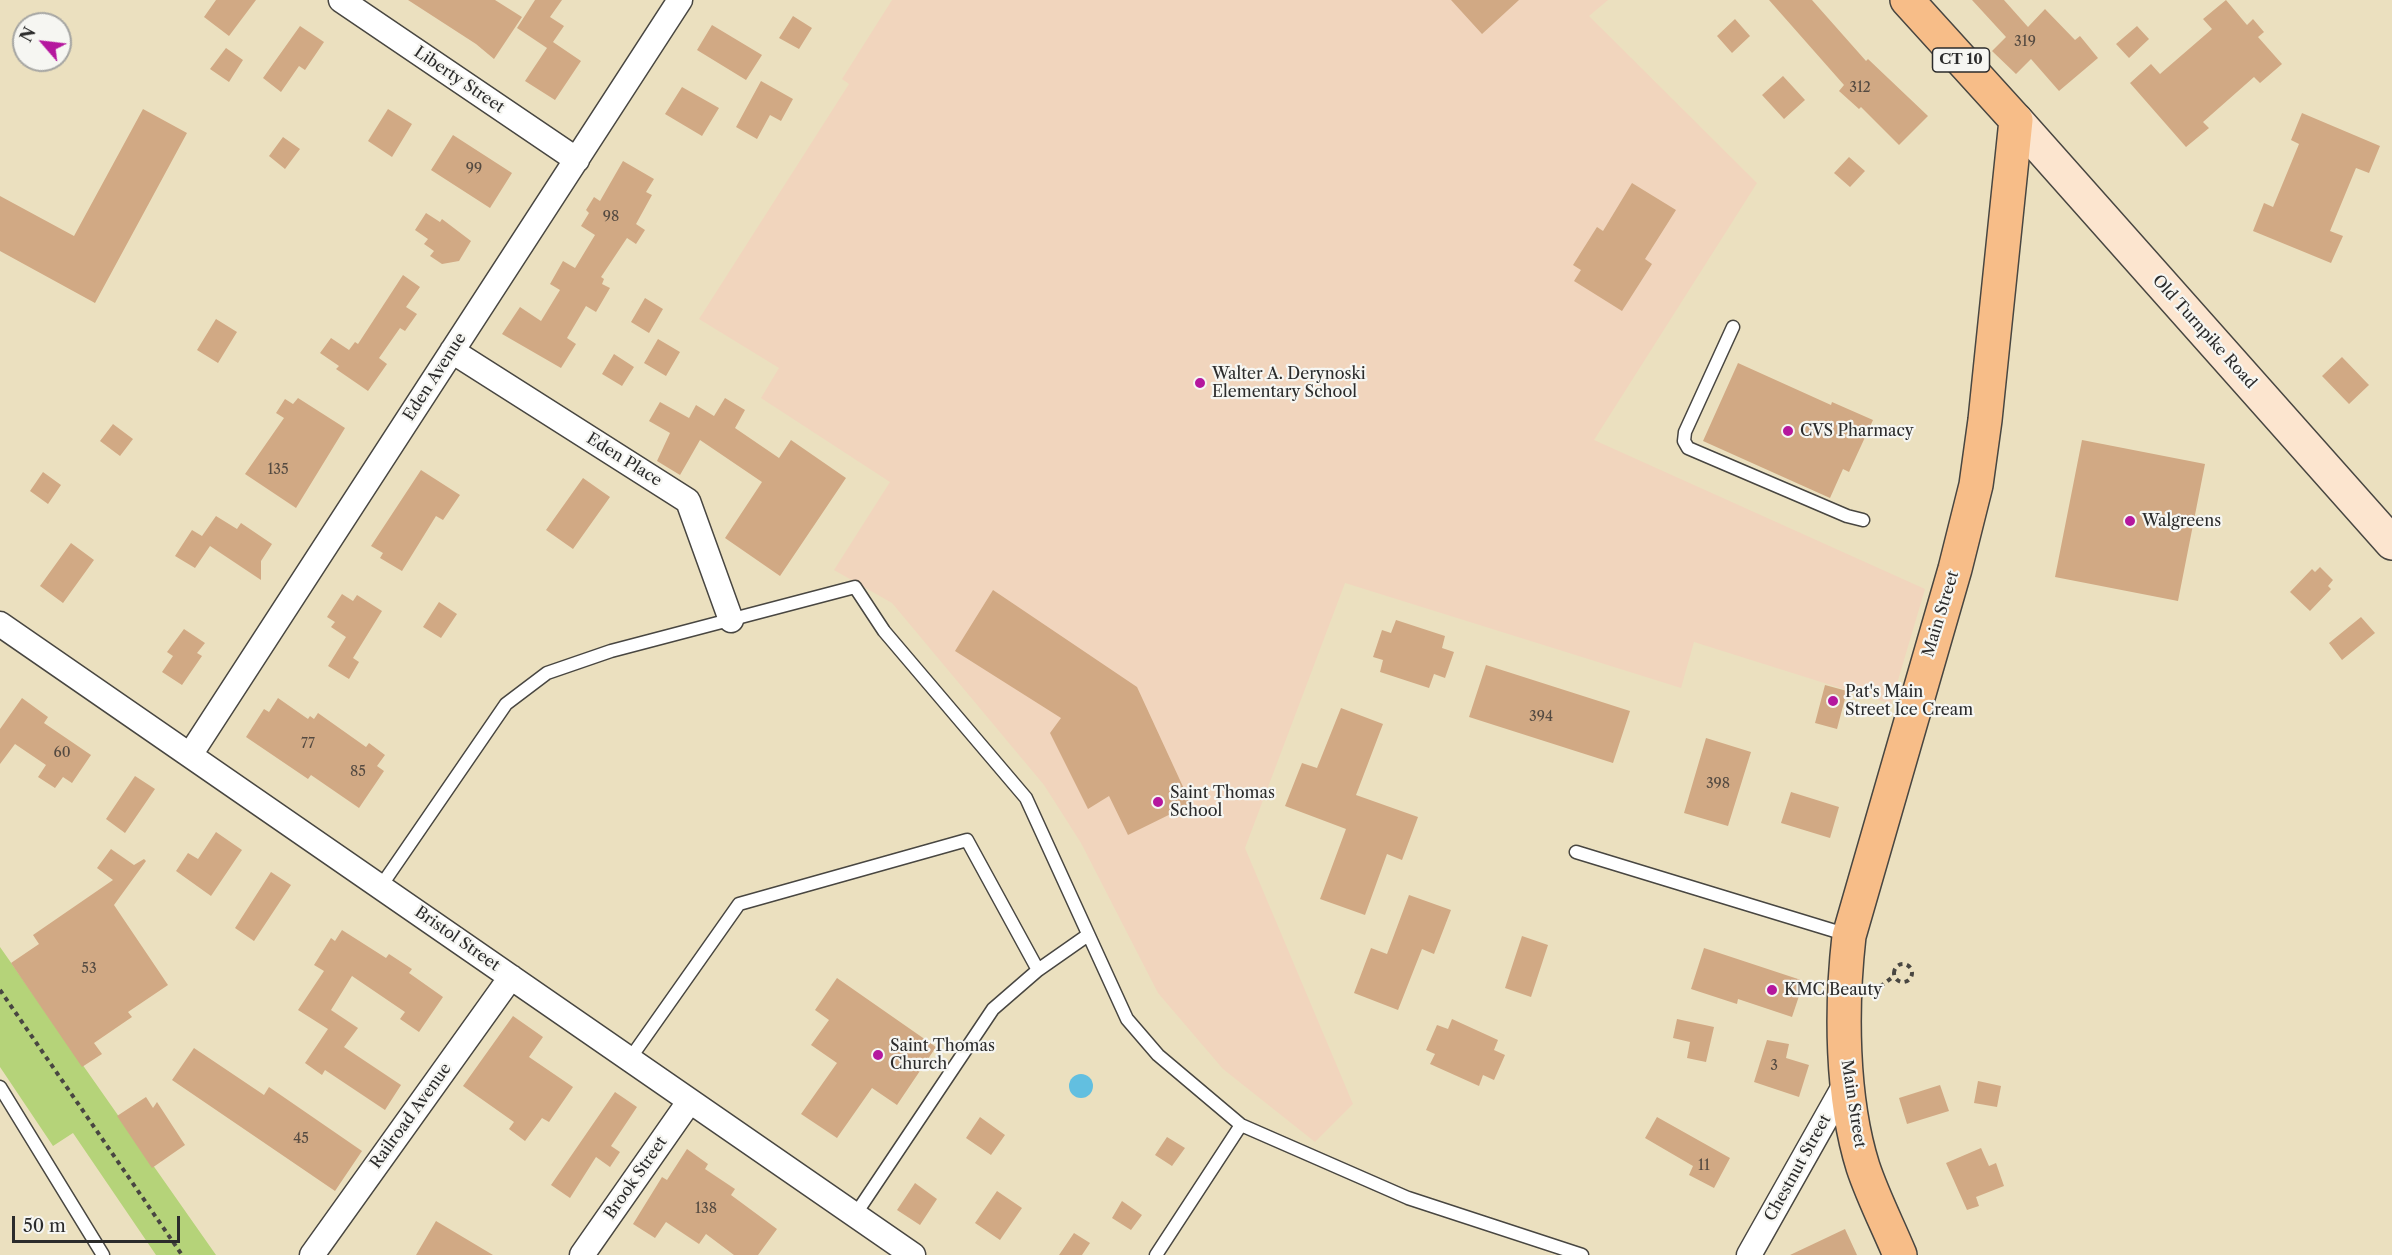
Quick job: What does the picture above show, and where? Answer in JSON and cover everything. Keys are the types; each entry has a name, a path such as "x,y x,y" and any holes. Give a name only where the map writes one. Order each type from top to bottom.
{"highway":[{"name":"CT 10","path":"1907,0 2016,120"},
{"name":"Main Street","path":"1900,1255 1863,1166 1847,1081 1845,975 1849,936 1955,568 1976,485 1985,420 2016,120"}],"main road":[{"name":"Old Turnpike Road","path":"2016,120 2392,543"}],"street":[{"name":"Liberty Street","path":"341,0 577,160"},
{"name":"Eden Avenue","path":"190,755 680,0"},
{"name":"Eden Place","path":"452,351 688,501 731,620"},
{"name":"Bristol Street","path":"0,624 913,1255"},
{"name":"Railroad Avenue","path":"312,1255 511,977"},
{"name":"Chestnut Street","path":"1749,1255 1847,1081"},
{"name":"Brook Street","path":"582,1255 689,1102"}],"lane":[{"path":"1733,327 1685,432 1684,441 1688,448 1847,516 1863,520"},
{"path":"381,886 507,704 547,673 611,651 855,587 884,631 1026,798 1127,1019 1158,1055 1241,1125 1408,1198 1582,1255"},
{"path":"629,1060 740,904 967,840 1038,970"},
{"path":"1576,852 1849,936"},
{"path":"855,1215 993,1009 1038,970 1088,935"},
{"path":"0,1087 103,1255"},
{"path":"1156,1255 1241,1125"}],"path":[{"path":"1870,995 1894,976 1897,965 1906,963 1910,967 1912,976 1908,981 1901,982 1894,976"},
{"path":"0,990 182,1255"}],"shaded area":[{"name":"Walter A. Derynoski Elementary School","path":"892,0 1608,0 1589,16 1757,183 1594,440 1925,589 1891,704 1694,642 1681,688 1345,583 1245,848 1353,1104 1315,1142 1223,1069 1158,993 1081,843 1044,785 892,603 834,570 890,482 761,398 779,368 699,319 849,84 842,79"}],"green space":[{"path":"0,947 216,1255 156,1255 73,1133 53,1146 0,1067"}],"water":[{"path":"1081,1074 1086,1075 1092,1081 1092,1091 1086,1097 1081,1098 1076,1097 1070,1091 1069,1086 1070,1081 1076,1075"}],"building":[{"path":"216,0 256,0 229,36 204,17"},
{"path":"408,0 495,0 522,17 494,59 476,44"},
{"path":"535,0 562,0 550,17 564,26 553,42 581,61 555,100 525,81 547,48 517,28"},
{"path":"1451,0 1519,0 1482,34"},
{"path":"1769,0 1812,0 1866,61 1868,59 1928,116 1899,145 1861,107 1859,109 1839,91 1844,85"},
{"path":"1972,0 2004,0 2028,27 2045,9 2075,40 2080,36 2098,58 2059,91 2031,59 2016,74 1992,51 2006,37"},
{"path":"2226,0 2247,25 2253,19 2264,32 2258,37 2282,64 2260,83 2254,77 2203,122 2209,128 2186,147 2130,83 2151,64 2160,74 2212,29 2203,19"},
{"path":"793,16 812,28 799,49 779,38"},
{"path":"1735,19 1750,36 1732,53 1717,36"},
{"path":"712,25 762,55 746,80 697,50"},
{"path":"300,26 324,42 305,70 299,66 281,92 263,78"},
{"path":"2137,26 2149,39 2129,58 2116,44"},
{"path":"226,48 243,60 229,82 210,69"},
{"path":"1783,76 1805,100 1784,119 1762,95"},
{"path":"761,81 793,99 781,121 770,115 757,139 736,127"},
{"path":"682,87 719,108 702,136 665,114"},
{"path":"143,109 187,133 95,303 0,251 0,196 74,236"},
{"path":"388,109 412,124 392,157 368,141"},
{"path":"2302,113 2380,146 2369,173 2356,168 2330,231 2343,236 2331,263 2253,231 2264,203 2273,207 2299,144 2291,140"},
{"path":"453,135 512,173 490,208 431,170"},
{"path":"283,137 300,149 285,169 269,156"},
{"path":"1849,157 1865,171 1850,187 1834,173"},
{"path":"623,161 654,179 646,192 652,195 636,224 645,230 636,244 627,238 601,277 604,279 602,284 610,288 596,312 586,306 567,338 576,344 561,368 502,334 520,307 541,321 560,290 550,284 563,261 575,268 595,235 581,226 589,213 586,210 594,197 600,201"},
{"path":"1632,183 1676,210 1645,259 1652,264 1622,311 1574,281 1581,270 1573,265 1597,227 1603,231"},
{"path":"426,213 440,222 442,219 471,241 459,261 442,264 430,256 434,251 424,244 428,239 415,230"},
{"path":"403,275 420,287 406,307 417,314 405,331 400,328 379,358 387,364 368,391 336,369 339,366 320,353 331,338 349,350 355,342 358,344"},
{"path":"645,298 663,309 649,333 631,322"},
{"path":"216,319 237,332 218,363 197,350"},
{"path":"658,339 680,352 666,376 644,363"},
{"path":"614,354 634,367 622,386 602,374"},
{"path":"2342,357 2369,385 2349,404 2322,376"},
{"name":"CVS Pharmacy","path":"1738,363 1831,405 1832,402 1873,420 1849,472 1843,469 1830,498 1703,441"},
{"path":"298,398 345,428 296,508 245,474 284,418 276,413 285,399 293,404"},
{"path":"725,398 745,410 735,428 779,458 791,440 846,478 780,576 725,538 762,482 700,440 680,475 657,461 670,433 649,421 660,402 689,418 696,405 714,416"},
{"path":"113,424 133,439 120,456 100,441"},
{"name":"Walgreens","path":"2082,440 2205,464 2178,601 2055,577"},
{"path":"421,470 460,495 443,520 436,516 402,571 380,558 383,553 371,546"},
{"path":"43,472 61,485 48,504 30,491"},
{"path":"583,478 610,497 573,549 546,530"},
{"path":"216,516 237,529 241,523 272,544 261,561 261,580 210,546 195,568 175,556 192,530 202,536"},
{"path":"71,543 94,560 63,603 40,586"},
{"path":"2320,567 2333,580 2328,586 2331,589 2310,611 2290,592 2312,569 2315,572"},
{"path":"993,590 1137,687 1191,804 1128,835 1109,796 1088,809 1050,733 1061,718 955,651"},
{"path":"342,594 353,601 357,595 382,611 353,658 359,662 349,679 328,666 346,637 331,627 335,622 327,617"},
{"path":"439,602 457,614 441,638 423,627"},
{"path":"2361,617 2375,633 2342,660 2329,643"},
{"path":"1396,620 1445,636 1442,648 1454,652 1445,678 1434,674 1429,688 1380,672 1383,660 1373,657 1382,630 1391,633"},
{"path":"184,629 205,643 197,653 202,656 182,685 162,672 173,656 167,652"},
{"path":"1486,665 1630,711 1613,763 1469,717"},
{"name":"Pat's Main Street Ice Cream","path":"1825,685 1847,691 1837,729 1815,723"},
{"path":"22,698 48,717 44,723 91,755 72,783 63,777 55,788 38,777 46,765 15,744 0,764 0,729"},
{"path":"278,698 308,719 310,716 314,719 318,713 366,747 369,743 385,755 377,766 384,771 359,808 311,775 308,779 246,737 264,709 269,712"},
{"path":"1341,708 1383,724 1356,795 1418,817 1402,860 1387,854 1365,915 1320,899 1346,829 1285,806 1302,763 1317,768"},
{"path":"1706,738 1751,752 1728,826 1684,813"},
{"path":"135,776 155,789 125,833 106,819"},
{"path":"1791,792 1839,807 1830,838 1781,823"},
{"path":"216,832 242,850 211,896 176,871 188,853 198,859"},
{"path":"111,849 134,865 144,859 146,861 114,905 168,985 128,1012 132,1017 94,1043 102,1054 82,1067 11,963 39,944 33,935 113,880 97,868"},
{"path":"271,872 291,885 254,941 235,928"},
{"path":"1409,895 1451,910 1434,954 1422,949 1398,1010 1354,993 1371,948 1387,954"},
{"path":"342,930 386,958 389,954 412,969 409,973 443,997 419,1032 400,1019 405,1012 352,976 331,1010 358,1028 344,1047 401,1085 385,1110 325,1070 322,1075 305,1063 328,1029 298,1010 324,971 314,965 331,938 335,941"},
{"path":"1522,936 1548,945 1531,997 1505,988"},
{"path":"1704,948 1804,981 1792,1017 1738,999 1737,1004 1691,989"},
{"name":"Saint Thomas Church","path":"837,978 936,1047 897,1105 872,1088 837,1138 801,1114 837,1063 811,1045 829,1020 815,1010"},
{"path":"513,1016 543,1037 529,1057 573,1087 549,1122 542,1118 525,1141 509,1129 514,1122 463,1086"},
{"path":"1452,1019 1498,1040 1494,1050 1505,1055 1494,1080 1483,1075 1479,1086 1430,1064 1435,1054 1426,1050 1437,1025 1448,1029"},
{"path":"1677,1019 1714,1027 1706,1062 1687,1058 1690,1042 1673,1038"},
{"path":"1767,1040 1789,1044 1786,1058 1809,1065 1799,1097 1754,1082"},
{"path":"194,1048 264,1095 269,1087 362,1151 335,1191 172,1080"},
{"path":"1978,1081 2001,1086 1997,1107 1974,1103"},
{"path":"1940,1085 1949,1111 1907,1124 1899,1098"},
{"path":"615,1092 637,1107 611,1146 620,1152 610,1167 596,1157 570,1198 551,1185"},
{"path":"146,1097 153,1108 157,1102 185,1145 152,1168 117,1116"},
{"path":"980,1117 1005,1135 991,1155 966,1138"},
{"path":"1657,1117 1730,1158 1714,1188 1689,1175 1693,1166 1645,1138"},
{"path":"1167,1137 1185,1148 1172,1166 1155,1155"},
{"path":"1981,1148 1989,1166 1996,1163 2004,1186 1976,1197 1979,1206 1967,1210 1946,1163"},
{"path":"687,1149 708,1164 705,1169 735,1189 731,1195 777,1229 758,1255 734,1255 706,1234 699,1244 666,1222 655,1238 633,1224 662,1177 667,1180"},
{"path":"915,1183 937,1199 920,1225 897,1210"},
{"path":"997,1191 1022,1208 1000,1240 975,1223"},
{"path":"1122,1201 1142,1215 1131,1230 1112,1218"},
{"path":"436,1221 493,1255 416,1255"},
{"path":"1845,1229 1857,1255 1790,1255"},
{"path":"1074,1233 1090,1243 1082,1255 1059,1255"}],"place":[{"name":"Walter A. Derynoski Elementary School","path":"1200,383"},
{"name":"CVS Pharmacy","path":"1788,431"},
{"name":"Walgreens","path":"2130,521"},
{"name":"Pat's Main Street Ice Cream","path":"1833,701"},
{"name":"Saint Thomas School","path":"1158,802"},
{"name":"KMC Beauty","path":"1772,990"},
{"name":"Saint Thomas Church","path":"878,1055"}]}
